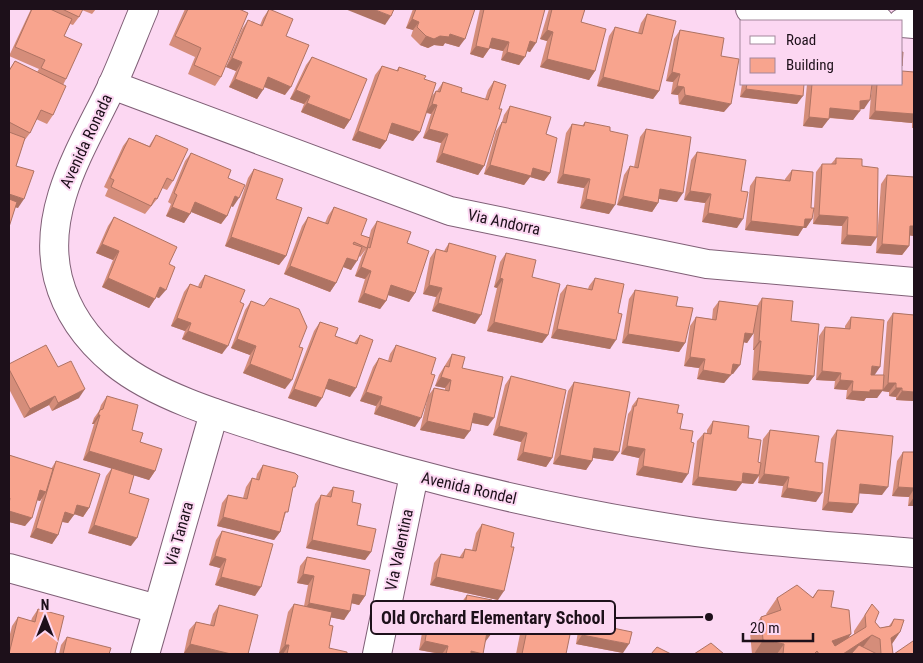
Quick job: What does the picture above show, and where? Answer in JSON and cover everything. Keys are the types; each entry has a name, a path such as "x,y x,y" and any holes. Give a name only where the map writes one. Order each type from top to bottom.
{"street":[{"name":"Avenida Ronada","path":"70,308 58,277 54,233 64,185 112,86 144,9"},
{"path":"750,9 770,13 865,20"},
{"name":"Via Andorra","path":"112,86 450,211 707,264 914,282"},
{"name":"Avenida Rondel","path":"70,308 86,336 116,364 145,383 214,413 414,475 541,505 677,530 732,537 914,553"},
{"name":"Via Tanara","path":"145,654 214,413"},
{"name":"Via Valentina","path":"377,654 414,475"},
{"path":"9,568 157,609"}],"building":[{"path":"32,9 50,9 72,19 64,36 82,44 66,79 41,68 45,60 15,47"},
{"path":"62,9 83,9 79,17"},
{"path":"188,9 239,9 248,13 221,77 194,65 201,48 175,36"},
{"path":"269,9 293,19 286,36 309,45 291,87 268,77 263,90 235,79 242,62 232,58 248,20 262,26"},
{"path":"373,9 394,9 391,16"},
{"path":"416,9 475,9 465,39 450,34 449,37 440,36 434,39 426,36 417,27 419,22 412,19"},
{"path":"484,9 545,9 536,43 530,41 525,57 507,52 509,42 492,38 489,49 476,46"},
{"path":"552,9 585,9 581,22 606,29 595,71 547,59 553,32 547,30"},
{"path":"647,14 676,21 659,91 603,77 615,27 642,34"},
{"path":"680,30 724,38 721,56 739,59 731,104 685,95 684,87 677,86 680,74 672,72"},
{"path":"312,57 367,79 350,120 307,103 310,96 296,90"},
{"path":"15,61 66,86 53,115 41,110 30,133 9,122 9,71"},
{"path":"382,66 398,71 399,67 426,76 424,79 436,83 420,132 392,123 386,141 358,131"},
{"path":"903,71 914,72 914,114 875,111 877,85 903,85"},
{"path":"494,81 506,85 499,109 502,109 484,166 442,153 448,134 429,129 437,105 432,104 436,91 440,92 443,82 462,88 461,92 488,100"},
{"path":"747,85 804,85 803,96 746,89"},
{"path":"812,85 872,85 870,100 860,101 860,111 830,108 829,119 809,117"},
{"path":"510,106 551,117 546,134 557,138 550,173 533,168 531,176 490,165 502,122 506,123"},
{"path":"585,122 610,127 610,131 628,135 615,205 586,199 590,179 563,174 572,124 584,126"},
{"path":"646,129 691,137 683,193 660,189 658,203 623,196 630,166 638,168"},
{"path":"9,132 25,138 16,166 34,171 24,199 9,194"},
{"path":"156,135 188,149 173,181 167,178 157,199 155,198 151,206 111,187 114,180 110,178 129,138 150,147"},
{"path":"697,152 746,160 741,191 748,192 743,219 708,213 711,194 690,191"},
{"path":"191,153 231,170 228,178 245,185 239,198 235,196 227,216 195,202 190,214 172,207 177,195 174,193"},
{"path":"836,158 862,159 862,166 878,168 877,237 847,235 848,217 819,215 822,164 836,164"},
{"path":"254,169 283,179 276,199 302,208 286,256 231,237"},
{"path":"792,170 813,172 811,208 814,208 812,219 805,219 804,227 751,221 756,177 790,181"},
{"path":"887,175 914,177 914,226 910,226 909,246 882,244"},
{"path":"9,199 17,202 9,227"},
{"path":"334,207 367,219 361,235 370,238 367,248 354,242 353,244 362,247 357,261 347,258 336,283 290,266 308,217 328,224"},
{"path":"114,217 177,247 169,264 175,267 166,290 160,287 155,299 108,278 119,251 102,244"},
{"path":"377,221 411,232 407,243 429,251 415,293 391,285 386,301 364,293 371,271 361,267 368,247 370,248"},
{"path":"449,243 496,256 481,315 438,303 442,288 429,285 436,249 447,252"},
{"path":"506,253 536,260 532,277 560,284 548,335 494,322 503,279 500,278"},
{"path":"205,275 245,290 240,302 244,304 228,346 188,331 191,323 177,318 190,284 201,288"},
{"path":"595,278 624,284 618,313 622,314 616,340 557,329 567,285 592,290"},
{"path":"635,290 678,297 676,306 693,308 685,343 628,334"},
{"path":"270,298 299,309 307,327 299,347 303,348 292,380 250,364 256,346 237,339 251,301 264,306"},
{"path":"762,298 793,301 791,321 819,324 814,376 758,371"},
{"path":"719,301 758,306 753,334 745,333 740,365 733,364 731,375 703,370 705,359 690,357 696,317 716,320"},
{"path":"893,313 914,315 914,392 902,391 902,388 896,388 896,383 888,383"},
{"path":"851,317 884,320 880,367 872,366 871,375 884,375 883,390 870,390 870,392 852,391 853,381 840,380 841,373 822,371 825,327 850,329"},
{"path":"320,322 338,328 335,336 357,344 360,335 373,340 356,388 329,379 322,398 294,389"},
{"path":"46,345 58,367 71,361 85,389 58,403 55,396 30,409 9,369 9,364"},
{"path":"396,345 436,358 431,374 435,375 421,418 380,405 382,397 366,392 379,358 391,362"},
{"path":"452,354 465,357 462,368 503,377 494,418 474,413 470,431 427,421 434,388 449,391 451,380 441,377 445,366 449,367"},
{"path":"511,376 566,390 552,458 523,452 527,433 499,426"},
{"path":"574,382 630,392 619,452 594,448 592,461 560,455"},
{"path":"107,396 138,405 132,430 143,433 140,442 162,449 155,471 89,451 100,415 98,415 100,410 103,409"},
{"path":"638,398 679,405 677,413 683,414 680,429 693,431 691,442 694,443 688,474 643,466 645,449 627,446 634,406 636,406"},
{"path":"713,421 749,426 748,438 761,440 758,462 761,463 759,475 743,473 742,482 698,477 704,433 711,434"},
{"path":"770,430 819,436 815,462 823,463 822,493 787,488 789,477 764,474"},
{"path":"837,430 893,436 888,487 860,484 858,504 828,502"},
{"path":"903,452 914,452 914,488 898,487"},
{"path":"9,455 53,469 46,492 40,490 32,518 9,511"},
{"path":"56,461 100,474 89,508 77,505 74,515 65,512 58,535 36,528"},
{"path":"263,465 295,473 298,476 280,532 223,517 228,495 247,499 252,478 259,480"},
{"path":"112,468 134,475 129,493 149,499 137,538 94,525"},
{"path":"333,487 354,491 352,502 361,504 357,525 376,529 371,552 312,540 321,495 331,497"},
{"path":"482,524 514,533 511,547 514,547 504,591 436,577 441,554 463,558 465,549 476,551"},
{"path":"222,531 273,544 261,587 221,577 226,559 215,556"},
{"path":"307,557 370,570 365,596 353,594 350,611 309,603 314,576 303,574"},
{"path":"797,585 813,598 818,590 834,591 831,607 849,610 851,634 832,641 835,646 866,627 865,615 872,604 879,612 875,622 880,628 891,626 894,619 904,620 900,632 891,638 893,654 881,654 880,639 872,635 843,654 819,654 817,651 814,654 783,654 784,644 763,640 761,617 781,610 777,598"},
{"path":"467,595 492,600 490,610 495,611 491,634 487,632 483,654 471,651 471,654 446,654 448,646 425,641 429,619 448,622 452,602 465,604"},
{"path":"294,604 332,612 329,625 333,626 329,648 347,652 347,654 287,654 289,645 285,645"},
{"path":"219,605 258,615 248,654 231,654 190,644 196,622 214,626"},
{"path":"532,606 574,615 566,654 522,654"},
{"path":"38,609 64,616 55,653 60,654 9,654 18,617 35,622"},
{"path":"584,622 632,632 629,644 582,635"},
{"path":"67,637 111,648 109,654 63,654"},
{"path":"913,641 914,654 894,654"},
{"path":"711,643 724,654 694,654"},
{"path":"859,645 877,654 851,654"},
{"path":"657,647 671,654 651,654"}],"place":[{"name":"Old Orchard Elementary School","path":"709,617"}]}
